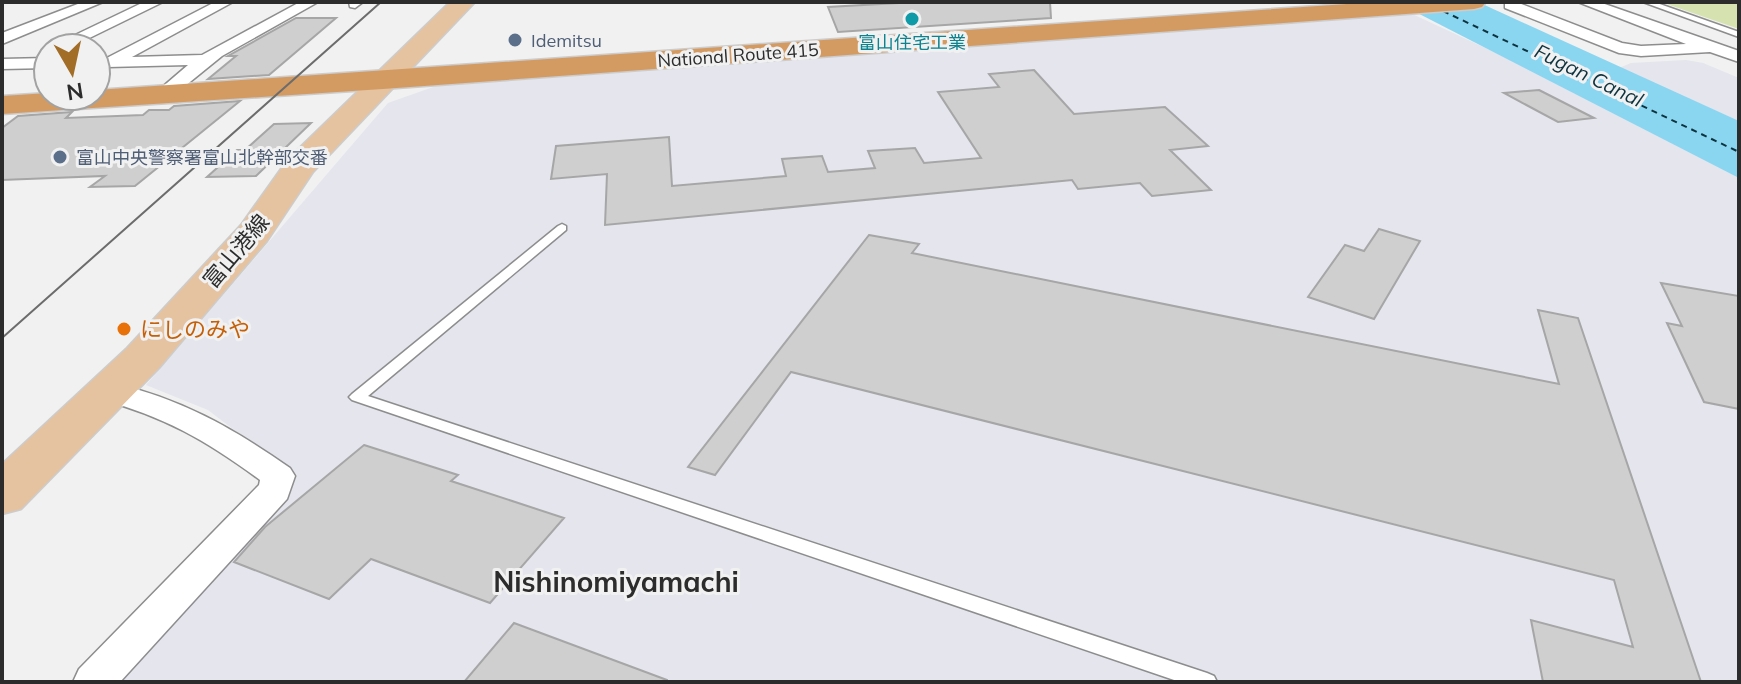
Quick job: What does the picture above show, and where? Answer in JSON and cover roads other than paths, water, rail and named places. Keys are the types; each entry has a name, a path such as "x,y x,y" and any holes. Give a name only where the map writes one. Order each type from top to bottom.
{"highway":[{"name":"National Route 415","path":"387,77 1347,2"},
{"name":"National Route 415","path":"2,105 166,91 1474,2"},
{"name":"National Route 415","path":"112,91 166,91"},
{"path":"2,98 32,96"}],"main road":[{"name":"富山港線","path":"2,495 110,392 254,233 300,166 463,2"}],"street":[{"path":"2,39 96,2"},
{"path":"91,32 156,2"},
{"path":"112,57 226,2"},
{"path":"166,91 203,60 311,2"},
{"path":"1585,2 1739,57"},
{"path":"1510,5 1619,48 1641,51 1713,47"},
{"path":"22,64 32,59"},
{"path":"112,62 203,60"},
{"path":"2,64 32,64"},
{"path":"94,682 275,490 278,476 206,425 182,413 110,392"}],"lane":[{"path":"1647,2 1739,35"},
{"path":"562,228 357,397 1207,682"}],"water":[{"name":"Fugan Canal","path":"1396,2 1478,2 1739,121 1739,178"}],"tram line":[{"path":"2,338 381,2"}],"place":[{"name":"富山住宅工業","path":"912,19"},
{"name":"Idemitsu","path":"515,40"},
{"name":"富山中央警察署富山北幹部交番","path":"60,157"},
{"name":"にしのみや","path":"124,329"}],"district":[{"name":"Nishinomiyamachi","path":"616,581"}]}
